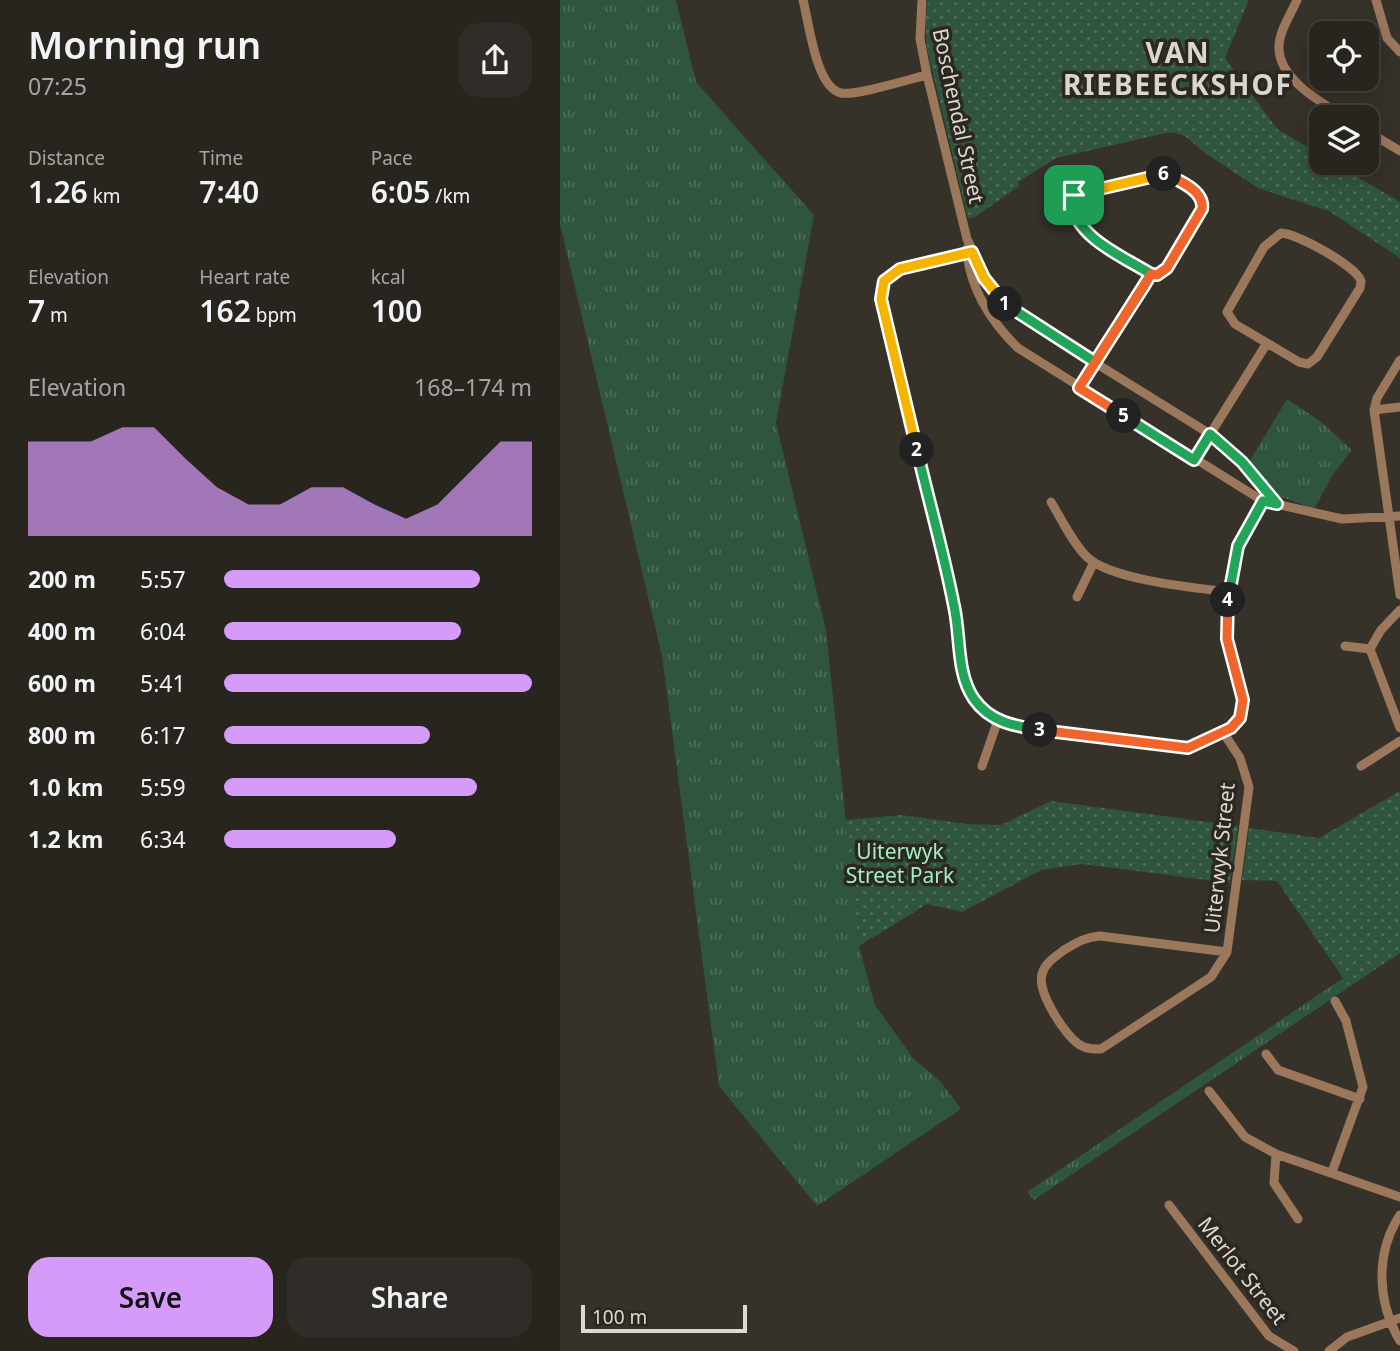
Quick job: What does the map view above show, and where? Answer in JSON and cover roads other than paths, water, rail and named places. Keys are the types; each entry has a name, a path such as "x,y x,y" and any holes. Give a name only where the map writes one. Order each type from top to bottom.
{"street":[{"path":"803,0 822,78 832,90 846,94 927,75"},
{"name":"Boschendal Street","path":"922,0 920,39 927,75 979,294 998,327 1028,356 1194,460 1277,504 1342,519 1400,516"},
{"path":"1297,0 1280,38 1282,61 1307,94 1325,105"},
{"path":"1376,0 1387,38 1400,52"},
{"path":"1379,138 1400,151"},
{"path":"1160,174 1168,175 1200,196 1202,209 1167,268 1157,275 1151,274 1097,241 1085,230 1072,211 1071,201 1074,195 1160,174"},
{"path":"1293,235 1351,268 1359,276 1360,288 1313,362 1304,364 1267,343 1235,324 1227,307 1274,236 1293,235"},
{"path":"970,253 895,270 884,281 880,292 955,608 965,682 979,706 998,720 1017,727 1180,748 1196,746 1236,723 1243,706 1227,639 1229,592 1238,546 1265,498"},
{"name":"Boschendal Street","path":"970,253 984,278 1008,307 1210,434 1242,462 1265,498"},
{"path":"1079,388 1151,274"},
{"path":"1194,460 1267,343"},
{"path":"1400,360 1377,398 1374,410 1400,596"},
{"path":"1374,410 1400,407"},
{"path":"1051,502 1078,546 1094,562 1137,577 1229,592"},
{"path":"1077,597 1094,562"},
{"path":"1370,649 1381,630 1400,610"},
{"path":"1345,646 1370,649"},
{"path":"1370,649 1400,728"},
{"path":"982,766 998,720"},
{"name":"Uiterwyk Street","path":"1223,732 1240,758 1249,787 1227,952 1212,977 1101,1049 1088,1048 1077,1043 1046,1000 1041,986 1042,974 1048,962 1088,937 1100,936 1227,952"},
{"path":"1361,766 1400,741"},
{"path":"1332,1172 1363,1087 1346,1021 1335,1002"},
{"path":"1266,1054 1278,1070 1360,1099"},
{"path":"1209,1091 1237,1130 1276,1154 1400,1197"},
{"path":"1276,1154 1274,1183 1298,1219"},
{"name":"Merlot Street","path":"1169,1205 1269,1336 1294,1351"},
{"path":"1400,1215 1388,1235 1381,1272 1383,1293 1396,1319 1400,1341"},
{"path":"1329,1351 1347,1337 1396,1319"}],"district":[{"name":"VAN RIEBEECKSHOF","path":"1178,69"}],"park label":[{"name":"Uiterwyk Street Park","path":"900,864"}]}
